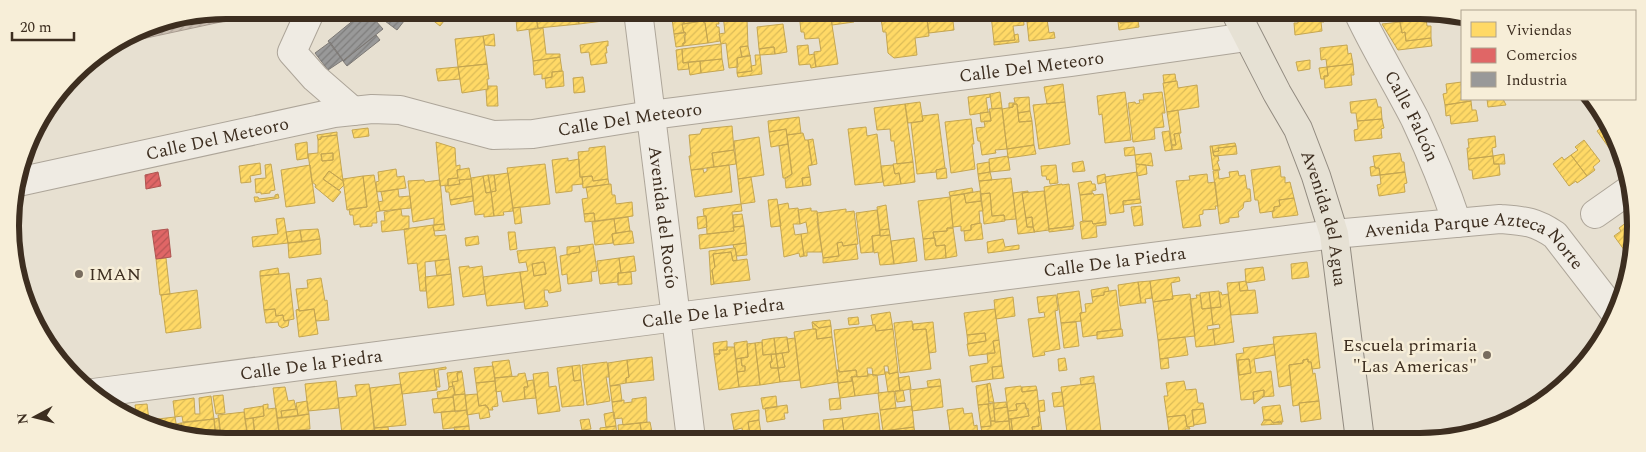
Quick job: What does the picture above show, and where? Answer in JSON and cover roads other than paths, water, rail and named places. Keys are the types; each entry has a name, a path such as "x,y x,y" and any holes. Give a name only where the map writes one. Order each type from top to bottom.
{"main road":[{"name":"Avenida del Agua","path":"1242,25 1298,129 1316,176 1334,234 1359,433"}],"street":[{"path":"307,19 292,52 315,78 353,111"},
{"name":"Avenida del Rocío","path":"639,19 690,433"},
{"name":"Calle Falcón","path":"1362,19 1434,158 1457,222"},
{"name":"Calle Del Meteoro","path":"24,181 334,113 372,109 400,110 493,135 532,134 651,115 1070,62 1242,25"},
{"path":"1595,214 1624,194"},
{"name":"Avenida Parque Azteca Norte","path":"1334,234 1500,219 1528,221 1542,226 1555,235 1610,307"},
{"name":"Calle De la Piedra","path":"102,392 1334,234"}],"place":[{"name":"IMAN","path":"79,274"},
{"name":"Escuela primaria \"Las Americas\"","path":"1487,355"}]}
